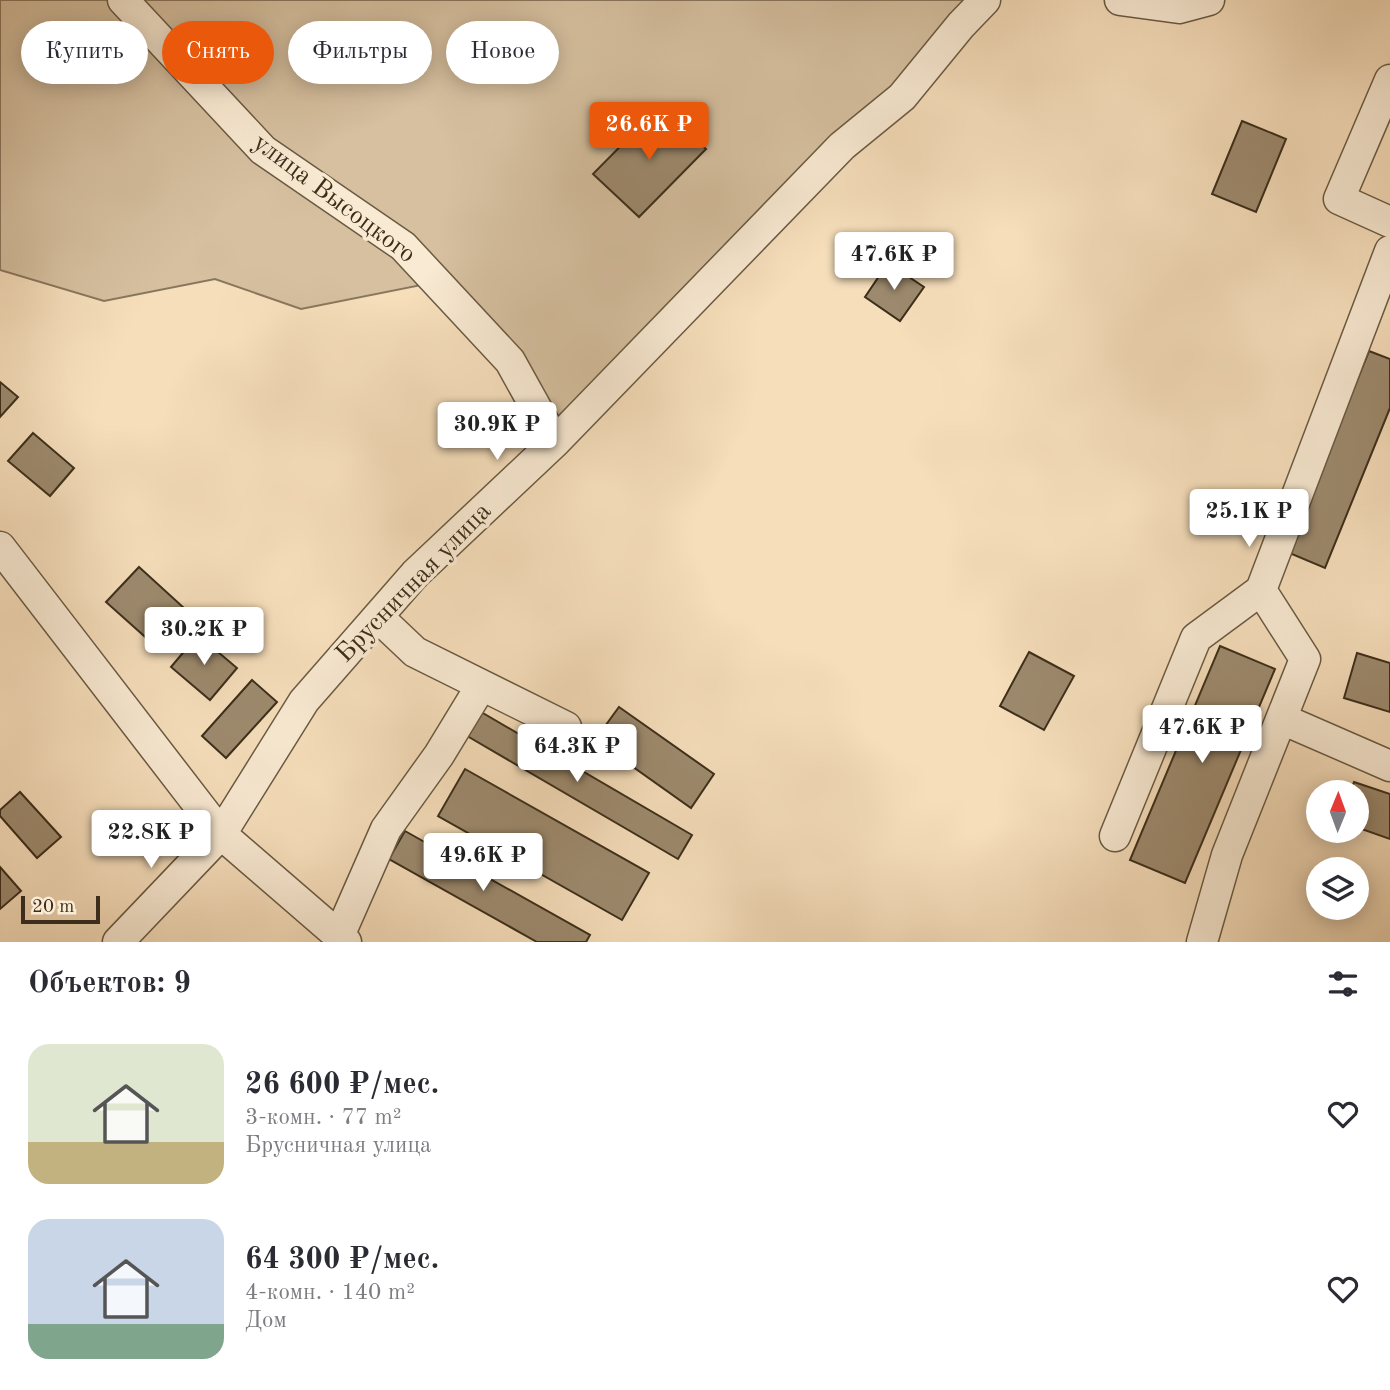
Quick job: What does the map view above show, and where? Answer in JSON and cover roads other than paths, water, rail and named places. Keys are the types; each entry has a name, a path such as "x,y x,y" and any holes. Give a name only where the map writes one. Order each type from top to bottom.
{"street":[{"name":"улица Высоцкого","path":"123,0 263,150 402,246 510,360 555,442"},
{"name":"Брусничная улица","path":"118,942 221,834 304,701 415,574 555,442 842,146 902,97 961,24 985,0"},
{"path":"1120,0 1179,8 1209,0"},
{"path":"1390,80 1339,199 1390,222"},
{"path":"1115,836 1196,638 1261,590 1390,251"},
{"path":"0,547 221,834 343,939 386,829 439,755 481,685"},
{"path":"1202,942 1227,855 1305,659 1261,590"},
{"path":"378,617 415,652 566,727"},
{"path":"1282,719 1390,766"}]}
